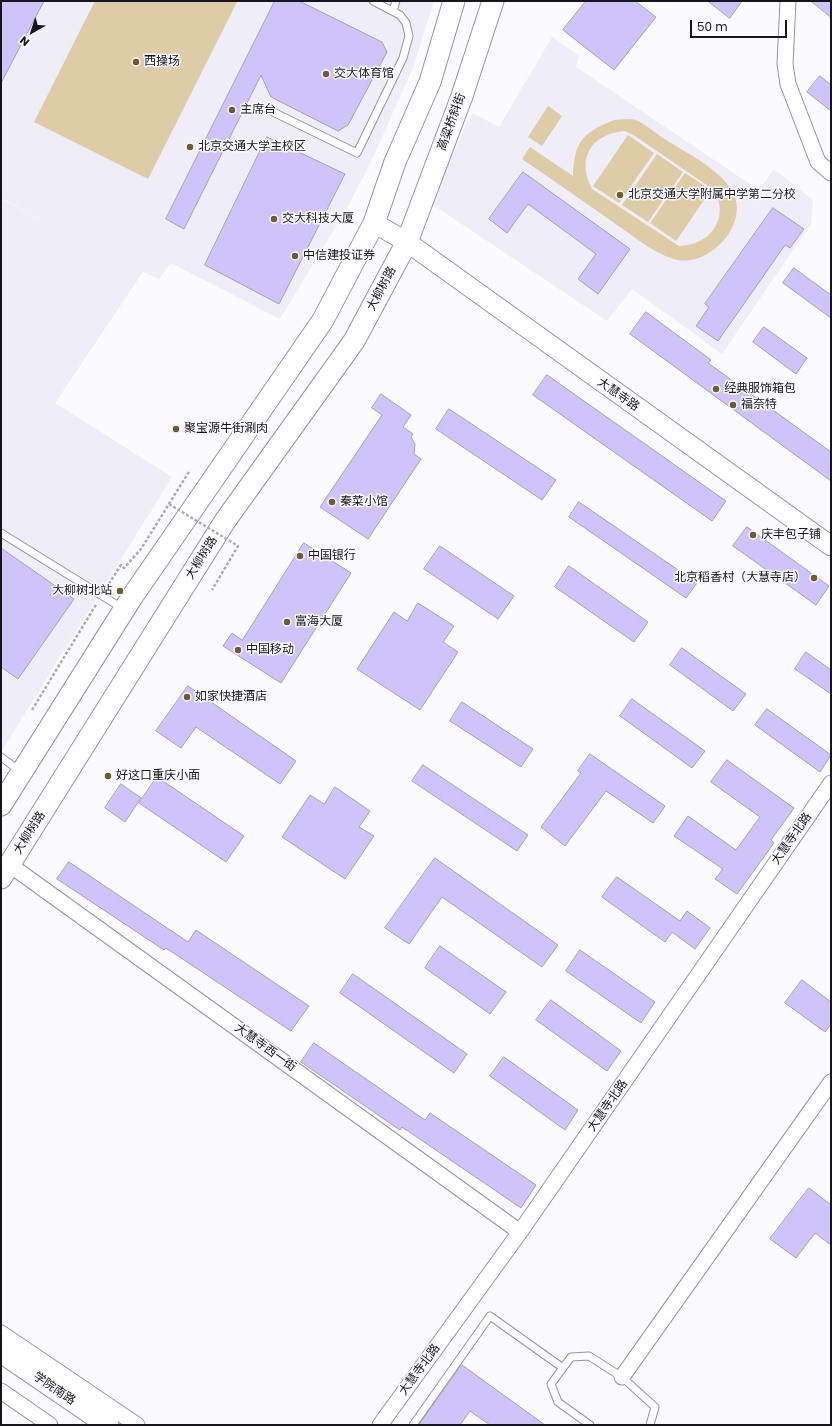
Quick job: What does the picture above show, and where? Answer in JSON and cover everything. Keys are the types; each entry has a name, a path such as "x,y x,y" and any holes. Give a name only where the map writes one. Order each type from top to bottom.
{"main road":[{"path":"1,805 124,609 323,320 374,223 394,162 430,82 454,1"},
{"name":"高粱桥斜街","path":"407,242 462,96 493,1"},
{"name":"大柳树路","path":"5,871 225,521 354,341 407,242"},
{"name":"学院南路","path":"1,1352 108,1425"},
{"name":"学院南路","path":"1,1370 82,1425"}],"street":[{"path":"788,1 785,64 788,84 818,162 831,173"},
{"name":"大慧寺路","path":"374,223 407,242 831,546"},
{"name":"大慧寺北路","path":"380,1425 520,1232 831,783"},
{"name":"大慧寺西一街","path":"5,871 520,1232"},
{"path":"622,1377 831,1082"},
{"path":"1,1333 136,1425"},
{"path":"1,1391 50,1425"}],"lane":[{"path":"267,109 357,153 403,58 409,36 406,23 400,15 373,1"},
{"path":"393,11 396,1"},
{"path":"1,533 124,609"},
{"path":"1,757 22,772"},
{"path":"412,1425 490,1316 563,1368"},
{"path":"590,1425 558,1402 551,1384 570,1357 589,1356 622,1377 655,1407 650,1425"}],"path":[{"path":"32,710 121,565 124,568 141,549 190,470"},
{"path":"169,504 238,546 212,590"}],"shaded area":[{"name":"北京交通大学主校区","path":"1,1 434,1 413,68 369,166 346,210 280,319 171,263 159,279 143,272 55,403 172,477 1,752 1,199 67,232 1,198"},
{"name":"西操场","path":"95,1 237,2 148,179 34,122"},
{"name":"北京交通大学附属中学第二分校","path":"552,37 579,56 576,67 759,190 774,169 813,200 811,224 722,354 632,289 607,321 430,203 472,113 499,127"},
{"path":"548,106 562,116 542,146 528,137"},
{"path":"629,119 638,121 695,157 715,171 723,179 735,197 737,209 735,222 721,244 699,258 686,261 666,256 644,244 522,159 530,147 573,176 575,155 582,140 594,129 614,120","holes":["625,131 635,136 714,190 720,210 718,220 714,228 700,241 679,246 592,189 587,178 586,158 595,142 613,133"]},
{"path":"628,135 654,153 619,203 593,186"},
{"path":"657,154 683,172 648,222 622,205"},
{"path":"685,173 711,190 676,241 650,223"}],"building":[{"path":"1,1 44,1 1,83"},
{"path":"275,1 299,1 382,42 387,52 348,125 338,131 271,97 261,75 184,229 166,219"},
{"path":"586,1 635,1 656,17 614,70 563,30"},
{"path":"708,1 742,1 730,18"},
{"path":"811,1 831,1 831,17"},
{"path":"820,76 831,85 831,111 807,92"},
{"name":"交大科技大厦","path":"267,137 345,174 279,304 205,265"},
{"path":"523,172 630,249 598,294 578,279 596,254 528,204 507,233 489,219"},
{"path":"773,208 804,229 790,248 785,245 718,341 696,326 709,307 705,304"},
{"path":"794,268 831,295 831,318 783,283"},
{"path":"646,312 711,360 708,363 831,452 831,481 630,334"},
{"path":"764,327 807,358 796,374 753,342"},
{"path":"547,375 726,501 712,521 533,395"},
{"path":"381,394 411,415 403,427 413,434 411,437 415,444 414,454 421,459 368,539 320,507 382,415 372,408"},
{"path":"449,409 556,480 542,500 436,429"},
{"path":"579,502 697,583 686,598 569,517"},
{"path":"747,527 829,586 816,605 733,546"},
{"name":"富海大厦","path":"304,543 351,573 281,683 223,646 232,633 242,640"},
{"path":"440,546 514,596 498,619 424,569"},
{"path":"1,548 74,599 18,679 1,667"},
{"path":"569,566 648,622 634,642 555,587"},
{"path":"418,603 454,626 443,642 458,652 420,710 357,669 394,612 407,621"},
{"path":"682,648 746,694 733,711 670,665"},
{"path":"806,652 831,670 831,694 795,669"},
{"path":"188,686 296,761 280,784 196,727 181,748 156,731"},
{"path":"632,699 705,751 692,768 620,716"},
{"path":"462,702 533,749 521,767 450,721"},
{"path":"767,709 831,755 820,772 755,725"},
{"path":"590,754 665,806 653,823 606,791 565,846 541,827 581,773 578,771"},
{"path":"727,760 794,808 771,840 774,843 737,894 715,879 723,869 674,836 688,816 736,850 760,817 711,782"},
{"path":"423,765 528,835 517,851 412,781"},
{"path":"157,777 244,836 226,862 139,803"},
{"path":"121,784 141,798 125,822 105,808"},
{"path":"335,787 370,811 359,827 374,836 345,879 282,837 310,795 324,804"},
{"path":"435,858 558,945 542,967 442,897 409,944 385,928"},
{"path":"69,862 188,942 196,930 309,1006 291,1031 166,948 164,950 57,879"},
{"path":"617,877 680,921 687,911 710,928 695,949 672,932 665,942 602,897"},
{"path":"440,946 506,992 490,1014 425,968"},
{"path":"580,950 655,1002 641,1023 566,971"},
{"path":"353,974 467,1054 454,1073 340,993"},
{"path":"802,980 831,1002 831,1024 825,1032 785,1003"},
{"path":"551,1000 621,1051 607,1071 536,1020"},
{"path":"314,1043 425,1120 430,1113 536,1185 521,1208 402,1127 400,1130 301,1062"},
{"path":"504,1057 578,1110 565,1130 490,1076"},
{"path":"809,1188 831,1205 831,1245 815,1233 796,1258 770,1239"},
{"path":"462,1365 545,1425 490,1425 470,1411 460,1425 419,1425"}],"place":[{"name":"西操场","path":"136,62"},
{"name":"交大体育馆","path":"326,74"},
{"name":"主席台","path":"232,110"},
{"name":"北京交通大学主校区","path":"190,147"},
{"name":"北京交通大学附属中学第二分校","path":"620,195"},
{"name":"交大科技大厦","path":"274,219"},
{"name":"中信建投证券","path":"295,256"},
{"name":"经典服饰箱包","path":"716,389"},
{"name":"福奈特","path":"733,405"},
{"name":"聚宝源牛街涮肉","path":"176,429"},
{"name":"秦菜小馆","path":"332,502"},
{"name":"庆丰包子铺","path":"753,535"},
{"name":"中国银行","path":"300,556"},
{"name":"北京稻香村（大慧寺店）","path":"814,578"},
{"name":"大柳树北站","path":"120,591"},
{"name":"富海大厦","path":"287,622"},
{"name":"中国移动","path":"238,650"},
{"name":"如家快捷酒店","path":"187,697"},
{"name":"好这口重庆小面","path":"108,776"}]}
